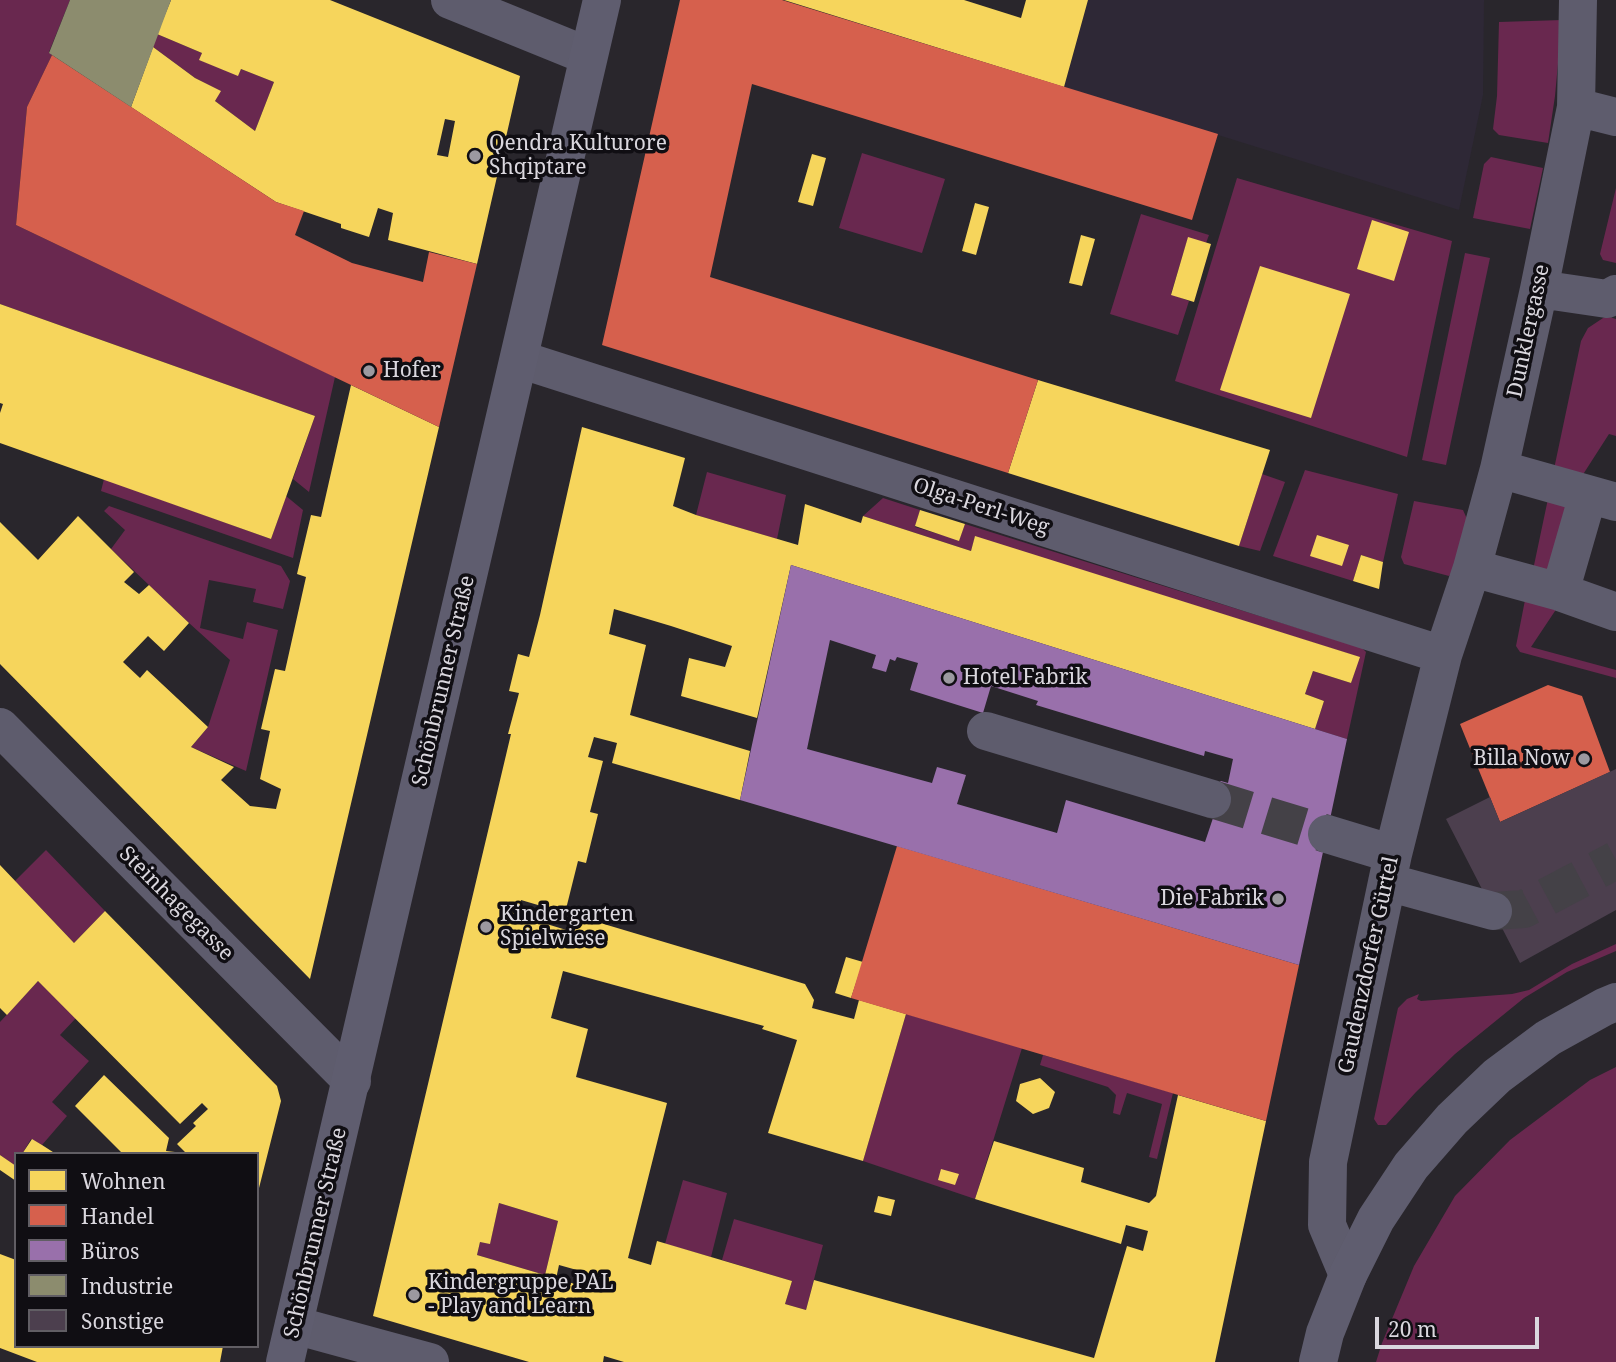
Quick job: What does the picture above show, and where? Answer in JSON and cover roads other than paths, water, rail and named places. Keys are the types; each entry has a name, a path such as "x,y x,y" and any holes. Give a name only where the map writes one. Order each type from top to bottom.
{"main road":[{"name":"Schönbrunner Straße","path":"285,1362 602,0"},
{"path":"1318,1362 1325,1333 1348,1275 1376,1219 1411,1166 1452,1119 1497,1076 1548,1038 1616,1002"}],"street":[{"path":"450,0 588,56"},
{"name":"Dunklergasse","path":"1443,655 1472,568 1499,469 1539,289 1576,107 1578,0"},
{"path":"1576,107 1616,117"},
{"path":"1539,289 1607,299 1616,294"},
{"name":"Olga-Perl-Weg","path":"519,359 1443,655"},
{"path":"1499,469 1602,498 1560,592"},
{"path":"1472,568 1560,592 1616,612"},
{"name":"Gaudenzdorfer Gürtel","path":"1348,1275 1327,1225 1328,1162 1390,868 1443,655"},
{"name":"Steinhagegasse","path":"0,727 352,1081"},
{"path":"986,731 1212,799"},
{"path":"1327,834 1390,868 1493,911"},
{"path":"294,1325 430,1362"}],"tunnel":[{"path":"1212,799 1327,834"},
{"path":"1493,911 1524,909 1616,860"}],"place":[{"name":"Qendra Kulturore Shqiptare","path":"475,156"},
{"name":"Hofer","path":"369,371"},
{"name":"Hotel Fabrik","path":"949,678"},
{"name":"Billa Now","path":"1584,759"},
{"name":"Die Fabrik","path":"1278,899"},
{"name":"Kindergarten Spielwiese","path":"486,927"},
{"name":"Kindergruppe PAL - Play and Learn","path":"414,1295"}]}
